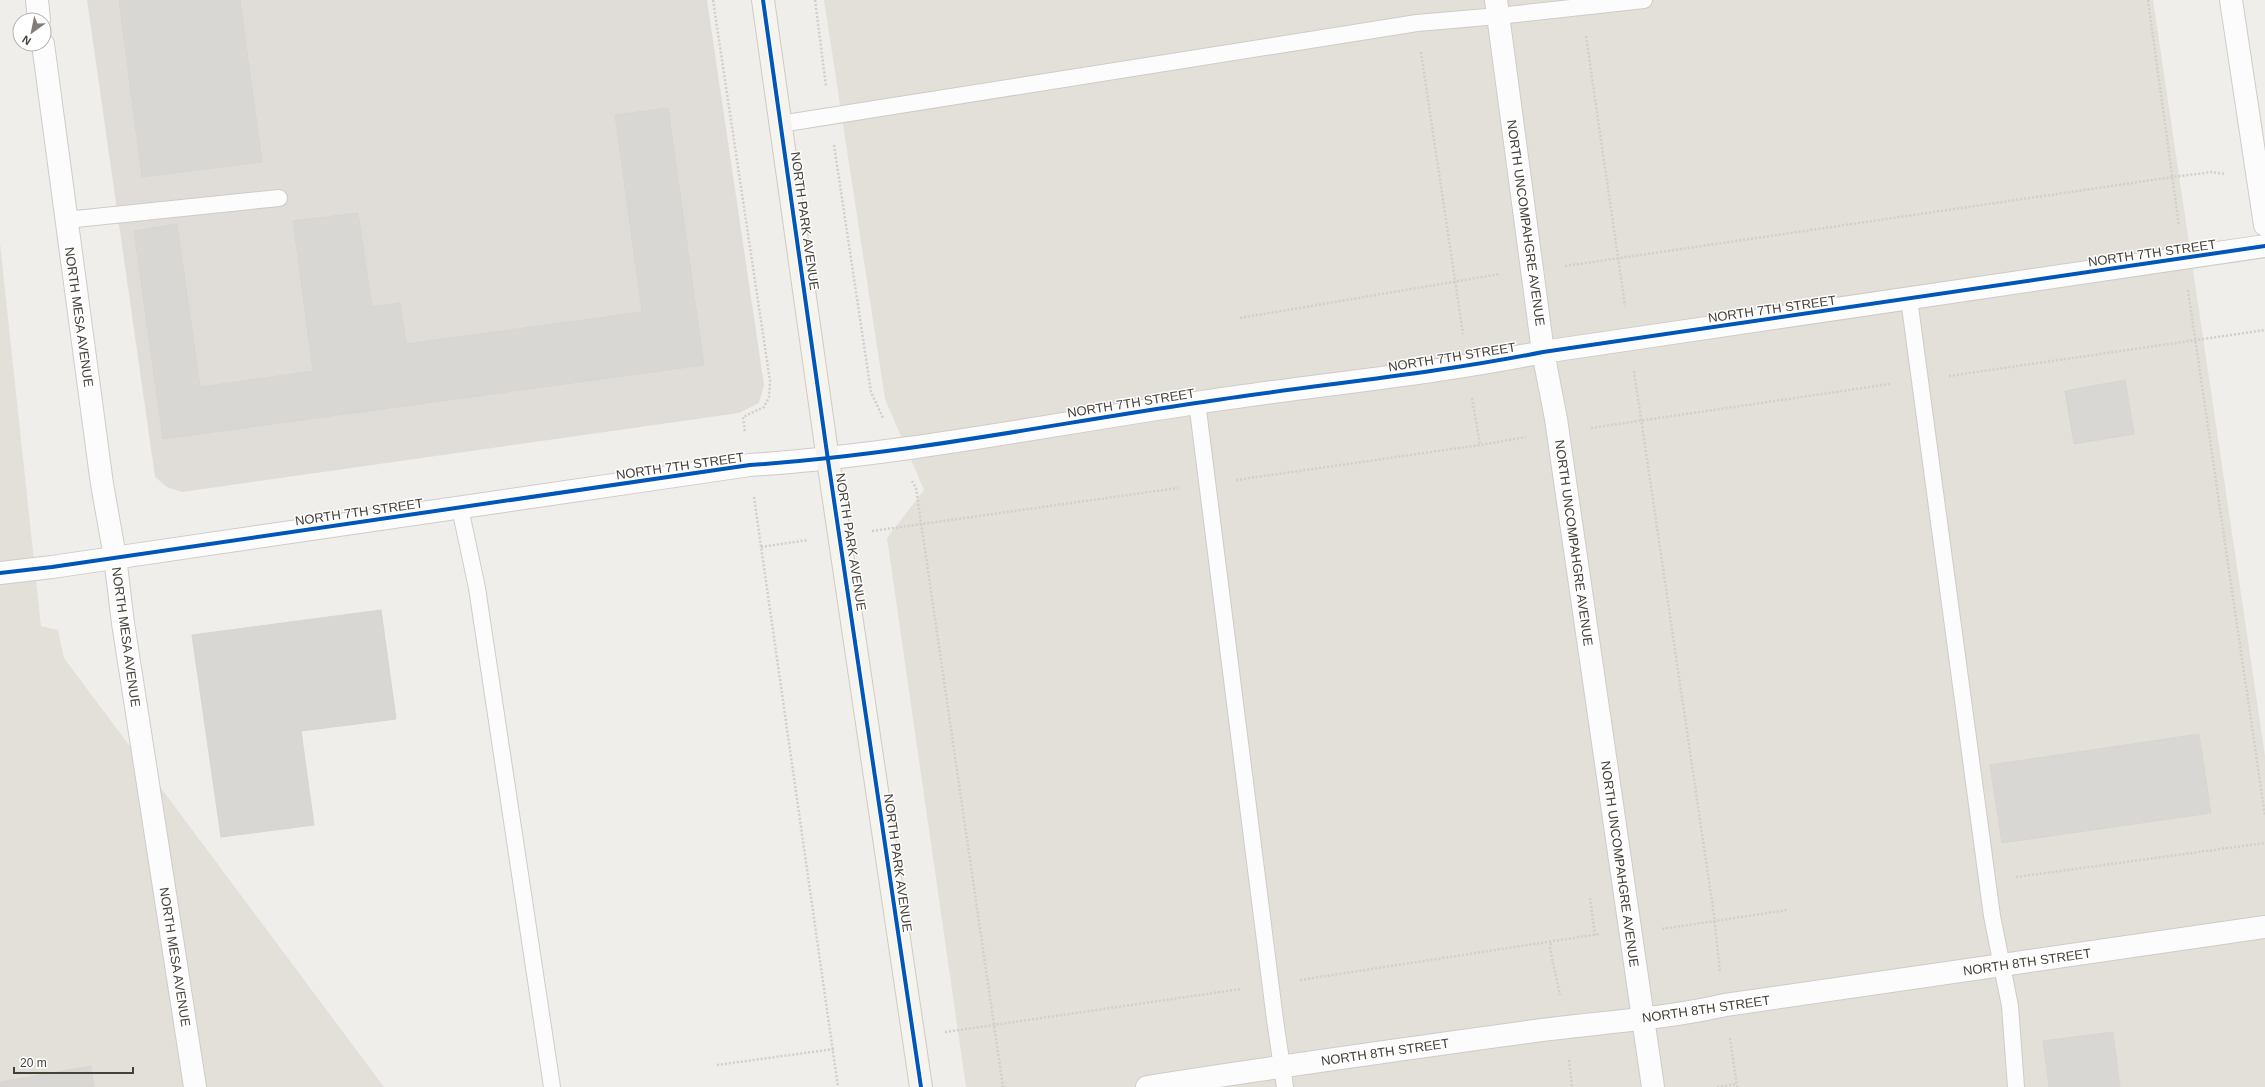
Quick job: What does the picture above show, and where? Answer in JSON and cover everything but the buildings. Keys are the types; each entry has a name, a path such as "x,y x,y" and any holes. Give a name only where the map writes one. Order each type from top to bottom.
{"street":[{"path":"37,0 38,12"},
{"name":"NORTH PARK AVENUE","path":"763,0 828,460 921,1087"},
{"path":"2231,0 2265,225"},
{"name":"NORTH UNCOMPAHGRE AVENUE","path":"1497,8 1543,352 1557,431 1653,1087"},
{"name":"NORTH MESA AVENUE","path":"43,52 102,484 115,557 123,623 195,1087"},
{"name":"NORTH 7TH STREET","path":"0,573 52,567 750,466 828,460 898,450 1197,402 1467,366 1543,352 2265,246"},
{"name":"NORTH 8TH STREET","path":"1147,1087 1283,1077 1642,1018 1688,1014 1725,1006 2265,927"}],"lane":[{"path":"780,124 1417,23 1497,8 1583,8 1644,0"},
{"path":"66,220 278,198"},
{"path":"1909,299 1988,881 2010,1006 2016,1087"},
{"path":"1197,402 1283,1077"},
{"path":"460,508 478,588 552,1087"}],"path":[{"path":"713,0 770,381 769,397 764,408 743,417 838,1087"},
{"path":"815,0 830,115 871,392 916,488 1003,1087"},
{"path":"2148,0 2180,233"},
{"path":"1583,8 1617,258 1626,313"},
{"path":"1417,23 1480,445"},
{"path":"1564,266 2173,177 2211,172 2227,175"},
{"path":"1240,318 1504,274"},
{"path":"2188,288 2265,816"},
{"path":"921,523 1480,445 1557,431 2265,330"},
{"path":"1634,367 1737,1086 1717,1087"},
{"path":"1988,881 2265,842"},
{"path":"913,1036 994,1026 1630,931 1664,929 1786,910"},
{"path":"717,1065 833,1049"}],"shaded area":[{"path":"87,0 707,0 764,385 759,403 739,413 182,492 167,487 155,477"},
{"path":"824,0 2153,0 2265,756 2265,1087 966,1087 887,538 924,490 885,399"},
{"path":"0,243 41,626 58,630 64,658 384,1087 0,1087"}],"cycle path":[{"path":"763,0 828,460 921,1087"},
{"path":"0,573 52,567 750,465 918,447 1196,403 1457,367 1543,352 2265,246"}]}
